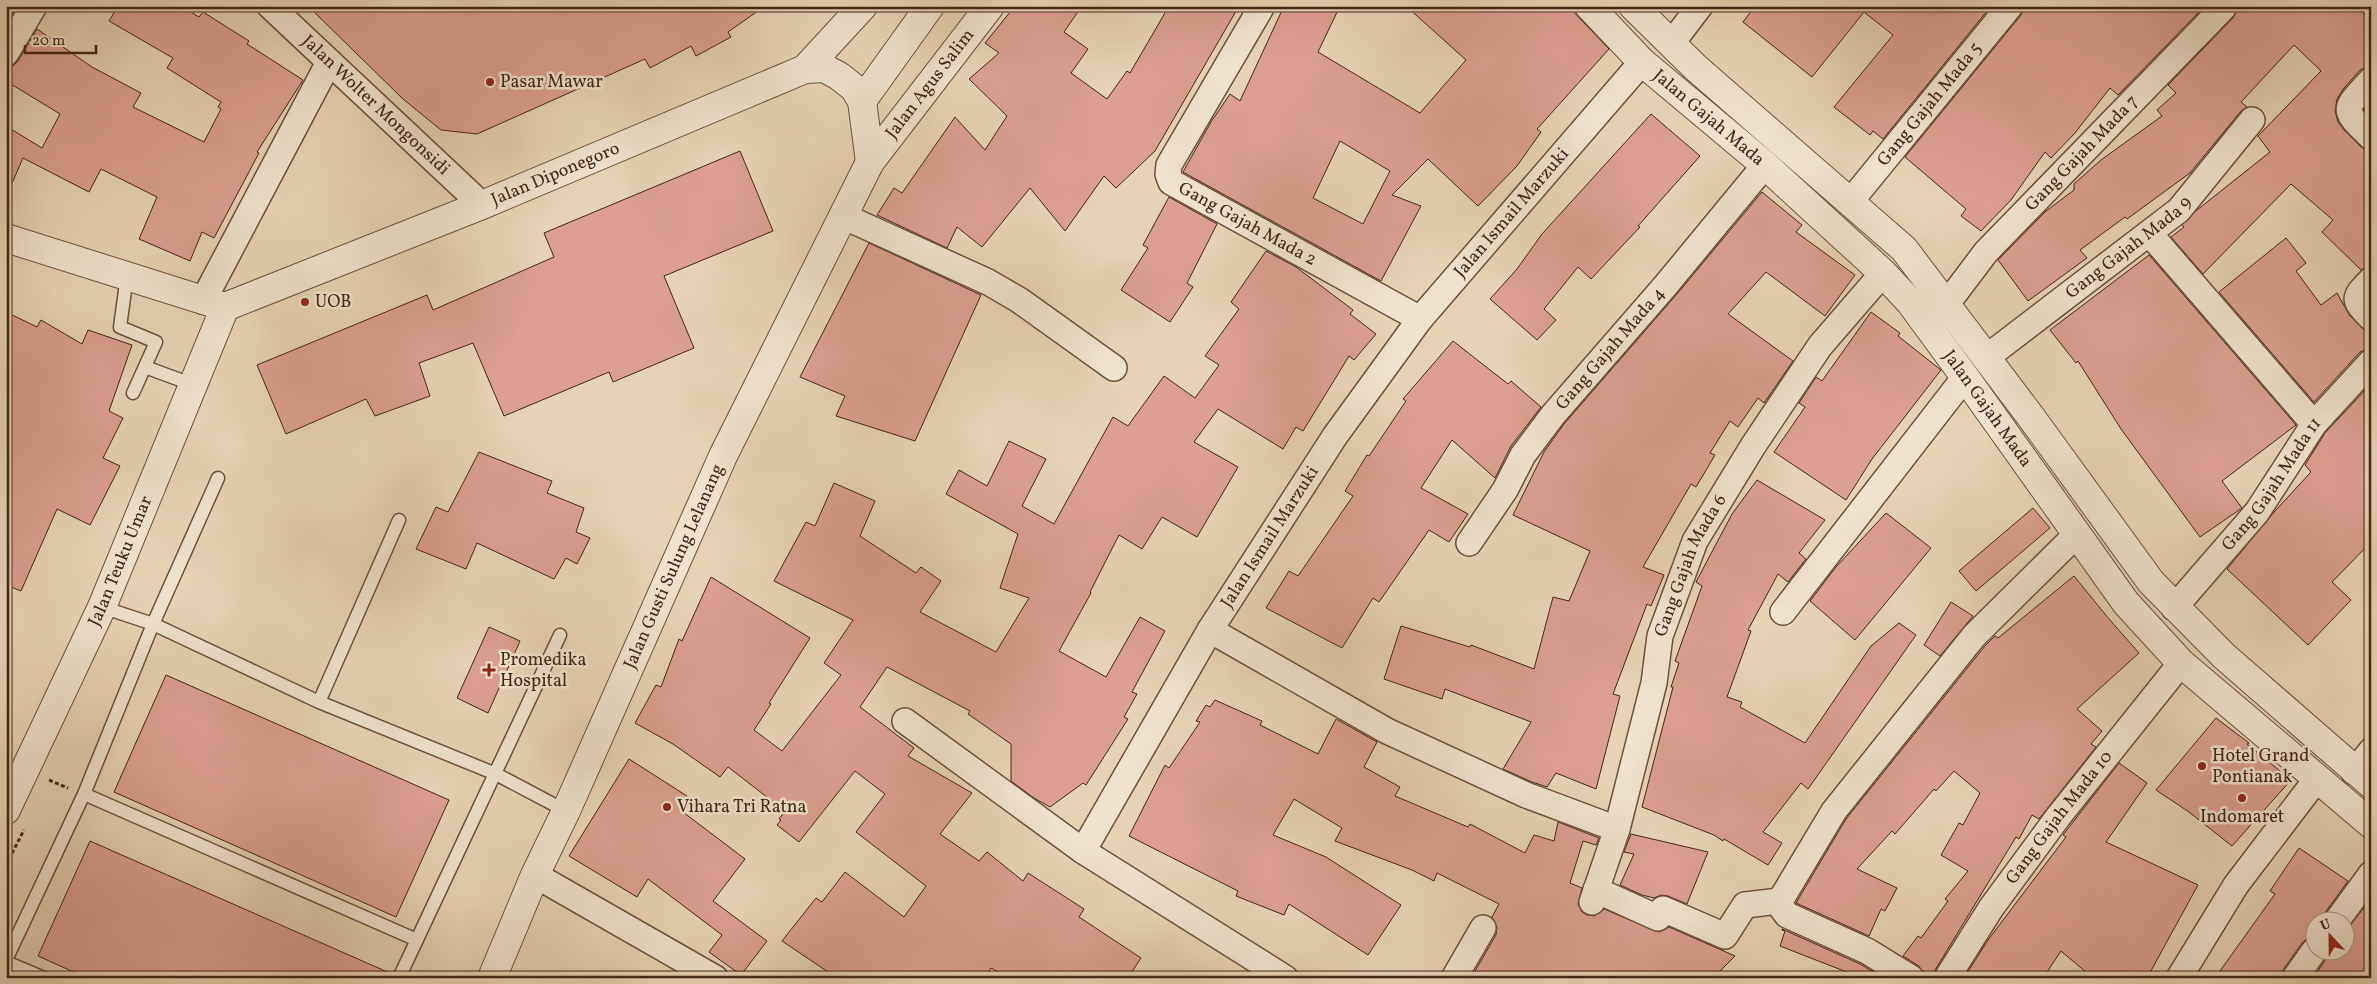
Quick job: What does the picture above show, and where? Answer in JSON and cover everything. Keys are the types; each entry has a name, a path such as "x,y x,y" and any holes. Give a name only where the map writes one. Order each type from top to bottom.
{"street":[{"path":"6,53 34,6"},
{"name":"Jalan Wolter Mongonsidi","path":"270,6 482,205"},
{"name":"Jalan Diponegoro","path":"214,304 482,205 805,69 863,6"},
{"path":"862,100 930,6"},
{"name":"Jalan Agus Salim","path":"870,162 990,6"},
{"name":"Gang Gajah Mada 2","path":"1262,6 1169,165 1168,174 1171,182 1420,319"},
{"name":"Jalan Gajah Mada","path":"1590,6 1642,62 1765,165 1883,273 1910,302 2126,603 2181,663 2316,780 2371,824"},
{"name":"Jalan Gajah Mada","path":"1633,6 1671,44 1904,249 2032,417 2151,582 2174,608 2251,680 2365,769"},
{"path":"1671,44 1700,6"},
{"name":"Gang Gajah Mada 5","path":"1850,202 2010,6"},
{"name":"Gang Gajah Mada 7","path":"1946,305 1986,252 2223,8"},
{"path":"6,238 214,304 329,62"},
{"name":"Jalan Ismail Marzuki","path":"1083,851 1210,630 1335,436 1420,319 1642,62"},
{"path":"805,69 824,68 839,76 854,88 862,100 870,162"},
{"path":"2371,80 2348,105 2348,112 2351,119 2371,138"},
{"name":"Gang Gajah Mada 9","path":"1987,357 2179,210 2252,120"},
{"name":"Jalan Gusti Sulung Lelanang","path":"492,978 535,875 566,811 723,456 870,162"},
{"name":"Gang Gajah Mada 4","path":"1469,543 1505,490 1523,455 1553,415 1765,165"},
{"path":"843,216 988,282 1018,300 1114,368"},
{"path":"2149,232 2314,424"},
{"name":"Gang Gajah Mada 6","path":"1780,901 1745,905 1725,936 1663,909 1658,918 1594,896 1617,829 1654,683 1660,636 1675,590 1695,541 1753,446 1820,346 1883,273"},
{"path":"2371,280 2358,293 2356,299 2357,303 2371,318"},
{"name":"Jalan Teuku Umar","path":"17,816 37,776 102,607 194,385 214,304"},
{"name":"Gang Gajah Mada 11","path":"2174,608 2257,512 2314,424 2371,362"},
{"path":"1782,612 1965,377"},
{"path":"2007,435 2032,417"},
{"path":"1911,978 1867,951 1787,915 1781,907 1780,901 1834,811 1968,644 2077,534"},
{"path":"1210,630 1387,730 1526,795 1617,829"},
{"name":"Gang Gajah Mada 10","path":"1947,978 1991,908 2058,817 2181,663"},
{"path":"2230,706 2251,680"},
{"path":"904,721 1083,851 1285,978"},
{"path":"2179,978 2206,930 2236,885 2316,780"},
{"path":"2343,912 2371,874"},
{"path":"535,875 715,978"},
{"path":"1454,978 1483,928"},
{"path":"2295,978 2306,962"}],"lane":[{"path":"127,276 120,327 156,342 133,393"},
{"path":"145,366 194,385"},
{"path":"44,978 6,961 84,794 153,624 218,478"},
{"path":"320,702 399,520"},
{"path":"102,607 153,624 320,702 496,774 566,811"},
{"path":"398,978 560,635"},
{"path":"84,794 417,940"}],"path":[{"path":"37,776 53,772"},
{"path":"37,776 45,789"},
{"path":"37,776 84,794"},
{"path":"6,865 17,816"}],"building":[{"path":"118,6 181,6 199,17 203,12 249,41 247,44 303,80 257,152 259,153 214,238 202,232 190,261 139,239 157,197 101,169 89,192 23,158 6,197 6,126 42,148 60,114 6,81 6,67 13,66 18,61 37,29 92,67 141,93 133,107 204,142 221,109 218,107 221,102 167,68 173,58 109,21"},
{"name":"Pasar Mawar","path":"308,6 765,6 728,32 731,37 696,56 691,46 650,68 645,59 477,134 441,130 403,99"},
{"path":"1015,6 1082,6 1064,32 1088,49 1071,73 1107,99 1127,71 1130,73 1169,6 1239,6 1155,151 1116,188 1104,176 1065,231 1030,188 982,247 957,227 947,248 877,215 894,188 902,193 955,117 985,150 1007,116 969,79 999,53 985,43"},
{"path":"1284,6 1340,6 1318,52 1420,113 1466,60 1406,6 1568,6 1609,49 1537,129 1541,132 1517,166 1478,206 1428,159 1392,195 1421,206 1381,281 1183,172 1211,122 1230,94 1240,101","holes":["1340,141 1390,171 1363,224 1313,198"]},
{"path":"1755,6 1991,6 1883,139 1873,131 1870,135 1834,107 1893,35 1864,12 1812,77 1743,22"},
{"path":"2024,6 2192,6 2199,12 2118,95 2110,88 2075,133 2051,158 2045,152 2011,200 1981,231 1961,216 1966,209 1905,157 2021,15"},
{"path":"2239,6 2371,6 2371,66 2360,70 2344,88 2337,99 2335,111 2338,122 2344,130 2361,147 2371,151 2371,266 2361,270 2322,232 2333,220 2291,184 2203,274 2171,237 2184,227 2182,225 2197,210 2270,152 2258,136 2321,71 2294,45 2241,102 2247,107 2241,111 2190,173 2127,219 2125,217 2080,250 2087,258 2028,301 1998,260 2045,212 2074,190 2074,184 2101,160 2162,116 2157,110 2176,93 2168,85 2233,18"},
{"path":"6,8 13,13 6,24"},
{"path":"2371,102 2371,117 2364,109"},
{"path":"1651,114 1700,156 1638,226 1640,227 1591,279 1578,267 1544,309 1556,320 1537,340 1490,299 1517,269 1542,234"},
{"path":"740,151 773,231 664,276 694,348 613,382 609,372 504,416 473,343 419,363 430,396 375,416 366,399 286,434 257,365 427,295 433,310 554,257 544,233"},
{"path":"1762,192 1802,225 1796,232 1855,275 1825,316 1766,272 1728,314 1793,361 1764,403 1758,398 1738,427 1730,421 1710,453 1715,455 1696,487 1691,484 1643,567 1664,575 1651,606 1647,604 1613,694 1620,696 1596,789 1556,773 1547,787 1532,782 1503,769 1531,722 1445,689 1442,699 1384,679 1401,626 1470,647 1471,645 1534,669 1553,597 1569,601 1590,551 1513,515 1544,452 1564,424 1677,294"},
{"path":"1169,197 1217,224 1187,283 1193,287 1170,322 1121,290 1148,248 1143,245"},
{"path":"2286,238 2306,263 2296,271 2321,305 2337,293 2350,316 2371,336 2371,348 2360,352 2314,402 2219,292"},
{"path":"869,243 981,295 915,441 836,416 845,396 800,377"},
{"path":"1266,251 1296,267 1353,310 1350,314 1376,334 1354,360 1349,356 1303,431 1296,427 1283,449 1218,409 1194,442 1238,467 1197,537 1162,517 1142,549 1119,535 1091,593 1059,651 1106,677 1140,617 1165,631 1132,692 1137,694 1124,717 1128,719 1086,785 1083,783 1050,807 1034,798 1011,781 1011,744 968,714 970,711 887,667 860,707 914,748 908,756 972,793 940,834 979,861 987,852 1023,881 1028,873 1084,909 1079,917 1141,958 1128,978 1010,978 991,968 985,978 837,978 782,941 816,898 822,902 845,872 904,917 926,886 856,832 885,794 855,771 799,842 777,825 785,811 728,767 720,777 673,744 635,723 656,685 661,687 679,639 682,641 711,577 810,638 754,730 782,751 841,675 824,663 853,620 774,581 806,522 815,526 834,483 875,501 860,536 916,573 921,567 941,581 920,612 996,652 1029,598 1000,588 1018,534 946,494 959,470 987,486 1009,441 1046,459 1022,506 1054,524 1113,417 1128,426 1164,376 1195,398 1219,365 1205,356 1239,309 1231,302"},
{"path":"2149,255 2296,425 2222,481 2242,508 2200,537 2121,429 2078,361 2076,363 2050,330"},
{"path":"6,312 37,327 41,320 82,344 88,330 132,345 109,411 123,418 103,458 120,466 90,525 57,509 21,591 6,585"},
{"path":"1871,312 1900,333 1898,336 1941,370 1872,459 1846,500 1774,452 1805,407 1799,403 1816,377 1822,381"},
{"path":"1453,341 1508,384 1511,381 1541,407 1511,446 1495,478 1452,440 1421,488 1468,514 1449,542 1429,530 1379,602 1373,598 1342,648 1266,608 1289,571 1298,576 1353,496 1345,491 1367,455 1369,456 1406,401 1403,399"},
{"path":"2371,384 2371,542 2332,582 2351,600 2308,645 2227,569 2275,511 2311,472 2305,465 2325,433"},
{"path":"479,452 552,481 547,493 584,508 576,532 590,538 577,564 566,558 554,579 477,543 466,569 416,549 436,507 448,512"},
{"path":"1757,480 1825,520 1799,553 1806,559 1788,582 1778,574 1748,630 1751,631 1727,697 1742,702 1740,707 1805,743 1871,646 1899,623 1916,635 1808,789 1801,783 1763,832 1782,843 1768,865 1724,839 1723,841 1714,835 1642,807 1673,687 1671,687 1679,663 1675,661 1702,586 1696,582 1732,514"},
{"path":"2033,508 2050,528 1976,591 1959,571"},
{"path":"1886,513 1931,548 1855,640 1810,601 1836,567"},
{"path":"2074,576 2139,653 2077,709 2102,731 2091,744 2096,747 2039,819 2032,815 2019,839 2016,837 1935,970 1933,978 1925,978 1919,966 1903,956 1918,936 1921,938 1948,901 1945,899 1968,871 1941,855 1959,823 1963,825 1980,793 1954,771 1936,791 1934,789 1895,834 1892,831 1857,869 1897,888 1885,911 1881,909 1869,936 1796,903 1846,819 1985,646 1995,636 1998,638"},
{"path":"1951,602 1973,616 1940,656 1924,645"},
{"name":"Promedika Hospital","path":"489,627 520,641 488,713 457,698"},
{"path":"166,675 449,800 396,917 114,792"},
{"path":"1215,700 1262,721 1260,725 1318,754 1336,719 1377,742 1364,767 1400,787 1395,796 1468,827 1470,824 1525,853 1534,835 1554,841 1558,822 1599,838 1596,845 1583,841 1570,883 1582,888 1578,904 1582,912 1594,916 1604,909 1659,932 1669,927 1735,956 1713,978 1471,978 1496,935 1497,928 1492,917 1499,904 1437,873 1434,881 1412,870 1335,841 1342,828 1294,799 1273,835 1326,857 1401,905 1368,955 1289,904 1284,915 1236,896 1238,891 1129,836 1165,765 1169,768 1200,722 1196,721 1206,705 1210,707"},
{"path":"2216,718 2249,743 2247,744 2291,780 2232,846 2189,812 2156,790"},
{"path":"629,759 687,796 679,809 745,859 713,901 767,941 741,975 709,952 722,935 648,879 637,897 569,856"},
{"path":"2119,763 2147,783 2106,842 2198,885 2147,978 2093,978 2061,951 2043,978 1964,978 1988,940 2066,837 2063,835"},
{"path":"1631,834 1708,852 1687,904 1668,896 1661,895 1654,898 1642,895 1620,885 1634,854 1624,852"},
{"path":"90,841 392,974 391,978 87,978 38,956"},
{"path":"2299,848 2348,881 2325,912 2304,912 2304,941 2283,970 2281,978 2215,978 2275,894 2270,891"},
{"path":"2371,899 2371,978 2313,978 2324,962 2354,962 2354,920"},
{"path":"1782,929 1860,964 1883,978 1862,978 1780,946 1785,931"}],"place":[{"name":"Pasar Mawar","path":"490,82"},
{"name":"UOB","path":"305,302"},
{"name":"Promedika Hospital","path":"489,670"},
{"name":"Hotel Grand Pontianak","path":"2202,766"},
{"name":"Indomaret","path":"2242,798"},
{"name":"Vihara Tri Ratna","path":"667,807"}]}
